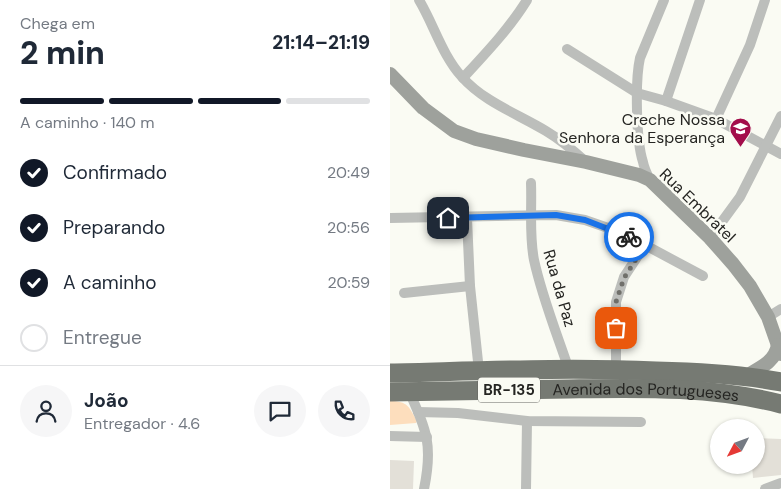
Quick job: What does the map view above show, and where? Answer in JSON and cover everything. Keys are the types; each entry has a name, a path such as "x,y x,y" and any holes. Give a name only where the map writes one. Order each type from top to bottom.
{"highway":[{"name":"Avenida dos Portugueses","path":"390,373 616,369 707,372 781,382"},
{"path":"450,391 474,385 530,385 534,384 536,380 533,371"},
{"name":"Avenida dos Portugueses","path":"390,392 627,388 683,389 727,393 781,404"}],"street":[{"path":"419,0 447,56 463,78 486,96 572,148 586,162"},
{"path":"463,78 499,40 516,18 526,0"},
{"path":"650,180 642,162 640,147 637,93 638,67 664,0"},
{"path":"666,101 700,0"},
{"path":"716,119 750,45 765,0"},
{"path":"567,49 637,93 716,119 781,154"},
{"name":"Rua Embratel","path":"390,74 423,108 454,131 476,139 586,162 639,175 650,180 710,238 739,271 768,317 780,350 762,368 746,376"},
{"path":"710,238 740,197 781,116"},
{"name":"Rua da Paz","path":"532,183 532,244 534,259 542,291 569,370"},
{"path":"390,218 556,215 585,220 611,229 645,245 703,276"},
{"path":"467,218 470,286 480,372"},
{"path":"616,369 616,302 624,278 645,245"},
{"path":"404,293 470,286"},
{"path":"768,317 781,310"},
{"path":"409,392 427,437 428,467 424,489"},
{"path":"418,412 458,413 527,421 641,422"},
{"path":"526,489 527,421"},
{"path":"390,436 427,437"},
{"path":"765,489 781,483"}],"shaded area":[{"path":"390,401 401,402 407,406 417,421 416,423 390,425"}],"building":[{"path":"765,438 781,439 781,475 753,478 753,474 765,474"},
{"path":"390,460 414,461 413,489 390,489"}],"way so far":[{"path":"616,328 616,302 624,278 645,245 629,237"}],"place":[{"name":"Creche Nossa Senhora da Esperança","path":"741,147"}],"route":[{"path":"448,218 556,215 585,220 629,237"}]}
